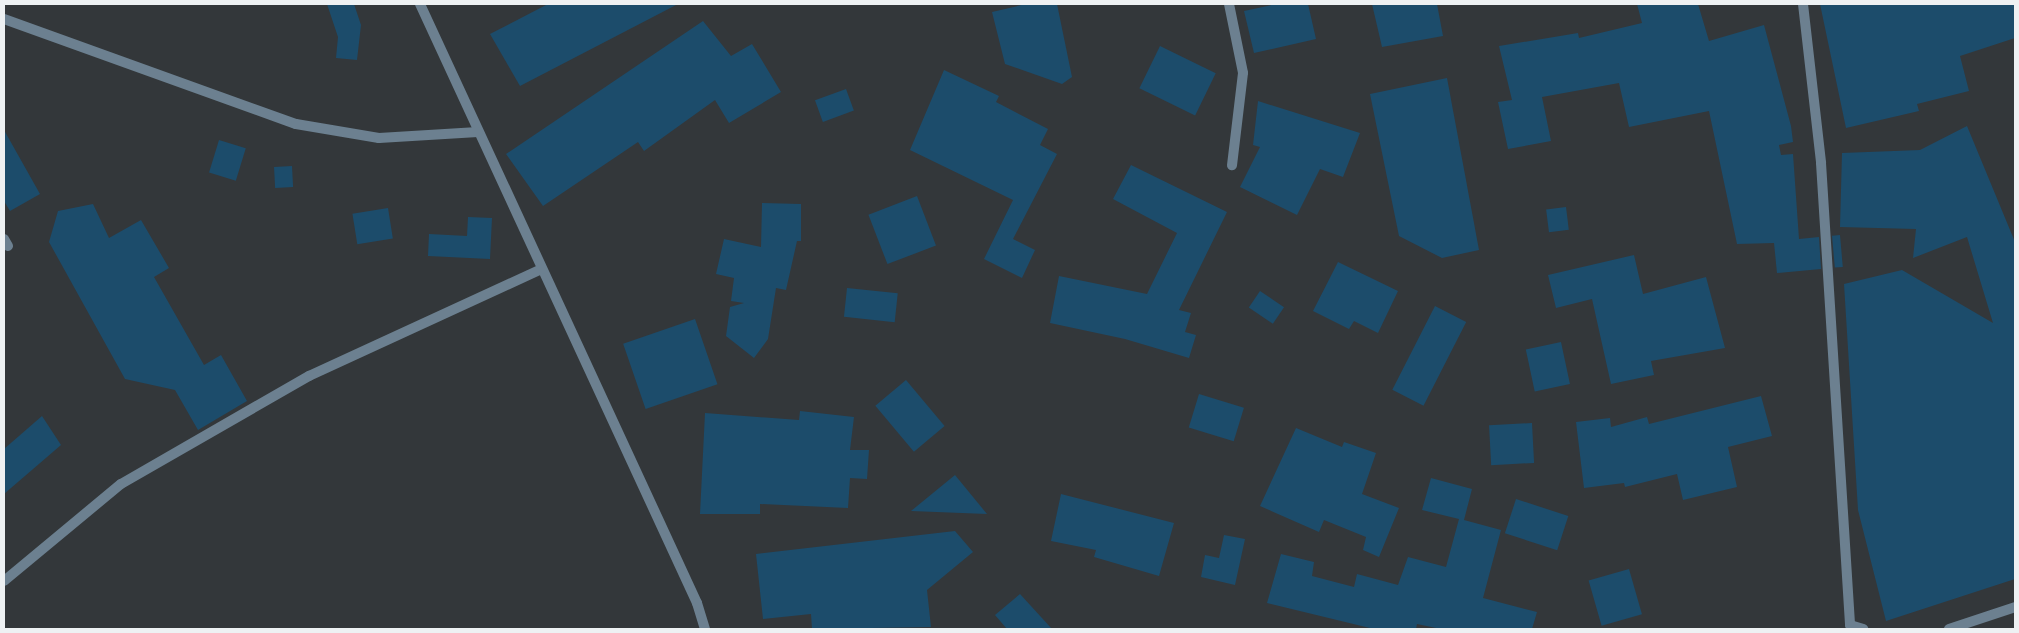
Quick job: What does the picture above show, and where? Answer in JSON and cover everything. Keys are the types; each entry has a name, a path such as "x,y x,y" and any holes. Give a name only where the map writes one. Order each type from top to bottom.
{"street":[{"path":"420,4 698,604 705,629"},
{"path":"1229,4 1244,73 1232,165"},
{"path":"1803,4 1821,163 1850,625 1863,629"},
{"path":"4,19 296,124 379,138 478,132"},
{"path":"4,581 121,484 309,376 542,269"},
{"path":"1949,629 2015,607"}],"building":[{"path":"327,4 354,4 361,25 357,60 336,58 338,37"},
{"path":"548,4 678,4 520,86 490,34"},
{"path":"1026,4 1057,4 1072,77 1062,84 1005,64 992,12"},
{"path":"1276,4 1308,4 1316,39 1254,53 1244,11"},
{"path":"1372,4 1437,4 1443,36 1382,47"},
{"path":"1637,4 1698,4 1709,41 1764,25 1791,126 1793,142 1779,145 1781,155 1793,154 1799,239 1819,237 1821,269 1777,273 1774,243 1737,244 1709,111 1629,127 1619,83 1542,97 1551,141 1508,149 1498,102 1512,100 1499,46 1578,33 1579,38 1642,23"},
{"path":"1820,4 2015,4 2015,38 1960,56 1969,91 1917,104 1919,111 1846,128"},
{"path":"703,21 731,56 752,44 781,92 729,123 715,100 644,151 638,142 543,206 506,154"},
{"path":"1160,46 1216,73 1195,115 1139,88"},
{"path":"944,70 999,96 996,102 1048,129 1040,145 1057,154 1013,239 1035,250 1022,278 984,259 1013,200 910,150"},
{"path":"1447,78 1479,250 1442,258 1399,236 1370,94"},
{"path":"846,89 854,111 823,122 815,100"},
{"path":"1258,101 1360,133 1343,177 1320,169 1297,215 1240,187 1260,147 1253,145"},
{"path":"1967,126 2015,242 2015,579 1886,621 1858,510 1844,284 1902,270 1993,323 1967,237 1913,258 1916,229 1840,227 1842,153 1920,150"},
{"path":"4,130 40,194 10,211 4,201"},
{"path":"219,140 246,148 236,181 209,173"},
{"path":"1131,165 1227,212 1179,310 1191,313 1185,332 1196,335 1189,358 1125,339 1050,323 1059,276 1147,294 1177,233 1113,199"},
{"path":"292,166 293,187 275,188 274,167"},
{"path":"917,196 936,245 887,264 868,215"},
{"path":"762,203 801,204 801,241 797,241 786,290 776,288 768,339 754,358 726,336 730,307 744,303 731,301 734,278 716,274 724,239 761,247"},
{"path":"93,204 109,238 141,220 169,268 154,277 204,365 221,355 247,401 198,430 175,390 125,379 49,242 58,211"},
{"path":"1566,207 1569,230 1549,232 1546,209"},
{"path":"388,208 393,239 357,244 352,214"},
{"path":"468,217 492,218 490,259 428,256 429,234 467,236"},
{"path":"1840,235 1843,267 1835,268 1832,236"},
{"path":"1634,255 1643,294 1706,277 1725,348 1651,361 1654,375 1611,384 1592,299 1556,308 1548,275"},
{"path":"1338,262 1398,291 1378,333 1354,321 1349,329 1313,311"},
{"path":"847,288 898,293 895,322 844,317"},
{"path":"1260,291 1284,307 1273,324 1249,308"},
{"path":"1435,306 1466,322 1424,406 1392,390"},
{"path":"695,319 717,384 646,409 623,344"},
{"path":"1561,342 1570,384 1535,392 1526,349"},
{"path":"906,380 945,426 914,452 875,406"},
{"path":"1199,394 1244,408 1234,441 1189,427"},
{"path":"1761,396 1772,436 1728,447 1737,487 1683,500 1677,474 1625,487 1624,483 1584,488 1576,422 1610,418 1611,427 1647,417 1649,424"},
{"path":"800,411 854,417 850,450 869,450 867,479 850,478 848,508 760,504 760,514 700,514 705,413 799,420"},
{"path":"42,416 61,445 4,494 4,449"},
{"path":"1532,423 1534,463 1491,465 1489,425"},
{"path":"1296,428 1342,447 1344,442 1376,453 1362,494 1399,508 1379,557 1363,550 1366,537 1324,520 1319,532 1260,506"},
{"path":"955,475 987,514 911,511"},
{"path":"1431,478 1472,489 1464,520 1501,530 1483,598 1537,612 1532,629 1441,629 1417,624 1416,629 1374,629 1267,603 1281,554 1314,562 1312,576 1354,587 1357,574 1398,585 1408,557 1446,567 1459,519 1422,510"},
{"path":"1061,494 1174,523 1159,576 1094,557 1096,550 1051,541"},
{"path":"1516,499 1568,516 1557,550 1505,533"},
{"path":"955,531 973,552 927,590 931,627 812,629 811,614 763,619 756,554"},
{"path":"1224,535 1245,539 1235,585 1201,577 1205,555 1219,558"},
{"path":"1629,569 1642,614 1602,626 1589,581"},
{"path":"1020,594 1052,629 1007,629 995,615"}]}
